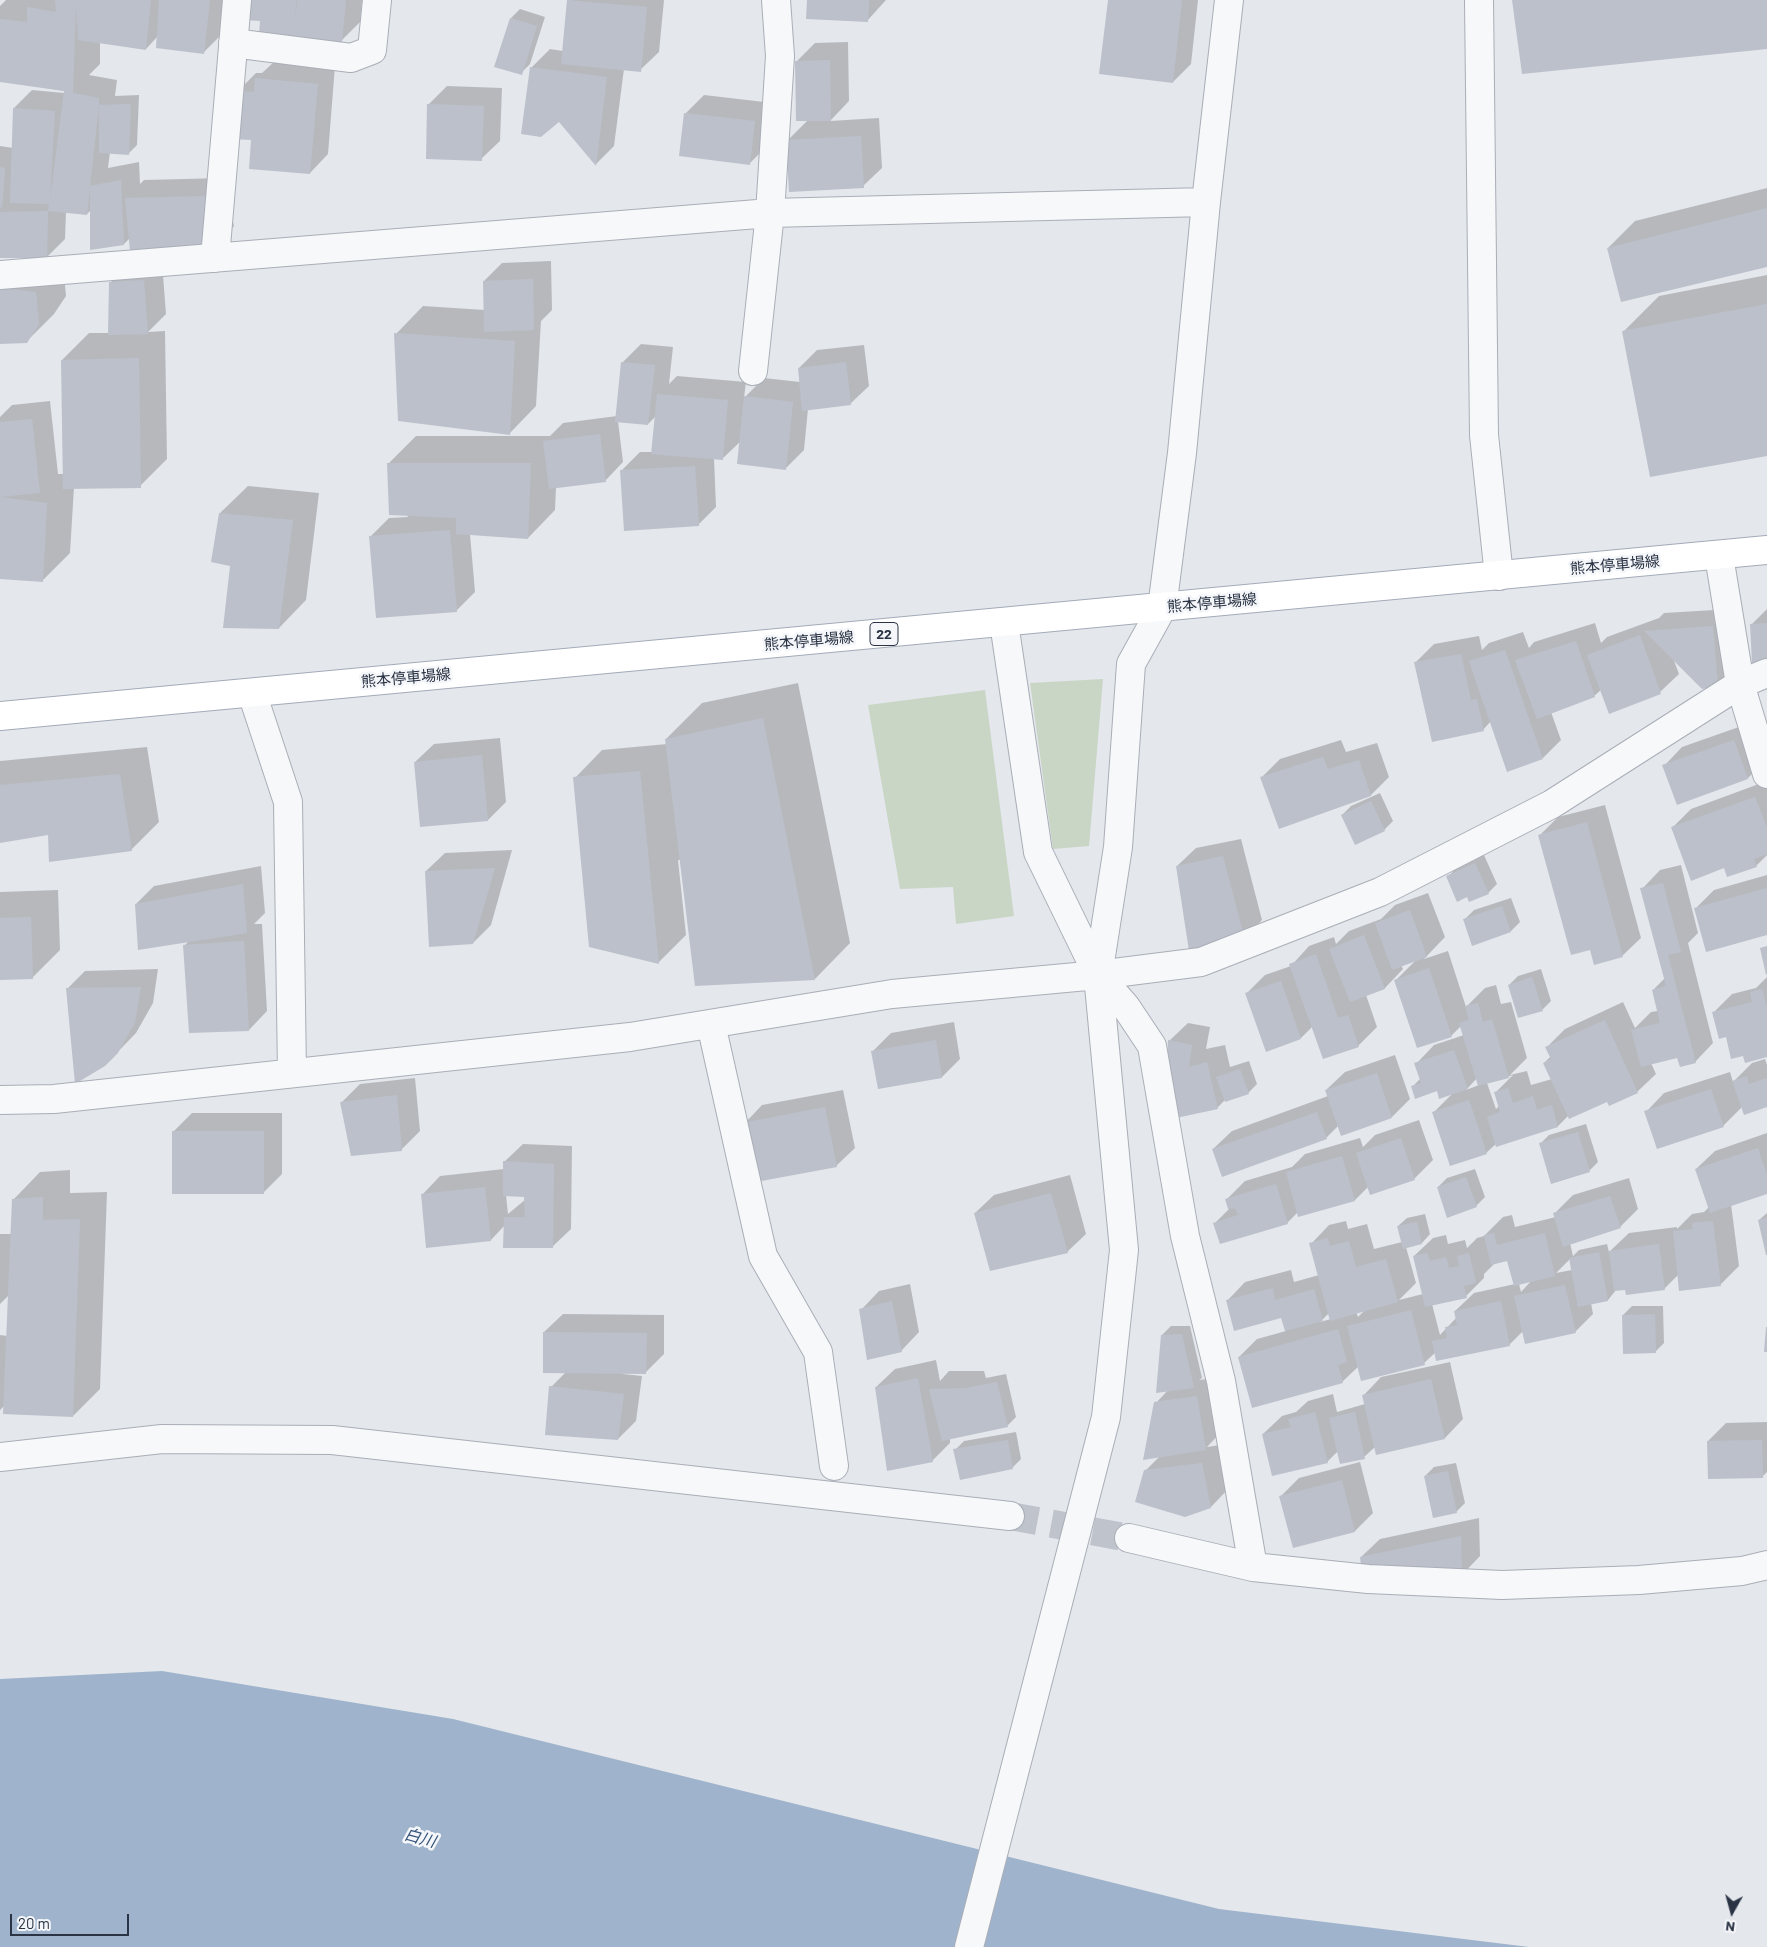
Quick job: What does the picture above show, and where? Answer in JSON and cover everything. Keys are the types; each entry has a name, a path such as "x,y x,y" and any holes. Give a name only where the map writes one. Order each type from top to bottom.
{"main road":[{"name":"熊本停車場線","path":"0,716 1767,550"}],"street":[{"path":"215,258 237,0"},
{"path":"233,43 351,58 372,50 377,0"},
{"path":"754,371 770,213 780,56 776,0"},
{"path":"969,1947 1056,1605 1106,1418 1124,1250 1098,975 1118,847 1131,664 1162,608 1182,453 1206,202 1229,0"},
{"path":"1479,0 1484,435 1499,576"},
{"path":"0,275 770,213 1206,202"},
{"path":"1719,556 1740,684 1767,774"},
{"path":"1004,623 1038,852 1098,975 1126,1007 1152,1046 1185,1236 1221,1381 1253,1567"},
{"path":"0,1100 54,1099 630,1037 892,994 1098,975 1201,962 1380,892 1552,804 1740,684 1767,673"},
{"path":"252,693 288,802 292,1073"},
{"path":"711,1024 763,1256 818,1352 834,1466"},
{"path":"0,1457 162,1439 332,1440 1010,1516"},
{"path":"1129,1538 1253,1567 1368,1579 1502,1585 1639,1580 1742,1571 1767,1565"}],"green space":[{"path":"1103,679 1089,846 1053,849 1030,683"},
{"path":"985,690 1014,916 956,924 953,887 900,889 868,705"}],"water":[{"name":"白川","path":"162,1671 453,1719 1219,1909 1529,1947 0,1947 0,1679"}],"building":[{"path":"55,0 151,0 146,50 78,40 76,4 73,93 99,98 90,186 121,180 124,245 90,250 90,188 87,215 48,211 49,204 10,203 13,108 55,111 50,200 64,91 0,82 0,19 27,22 27,7 56,12"},
{"path":"159,0 210,0 204,54 156,48"},
{"path":"246,0 296,0 295,23 297,0 346,0 342,42 259,35 260,21 245,20"},
{"path":"567,0 647,7 641,72 561,64"},
{"path":"807,0 869,0 868,22 806,19"},
{"path":"1108,0 1182,0 1173,83 1099,74"},
{"path":"1512,0 1767,0 1767,49 1522,74"},
{"path":"510,18 537,26 522,75 494,67"},
{"path":"830,60 831,121 796,121 795,61"},
{"path":"530,67 607,77 596,166 559,122 541,137 521,134"},
{"path":"255,78 318,84 310,174 249,169 251,140 233,139 237,91 254,92"},
{"path":"131,104 129,155 99,153 99,105"},
{"path":"427,104 484,106 482,161 426,159"},
{"path":"684,113 755,121 750,165 679,156"},
{"path":"861,136 864,188 789,192 786,140"},
{"path":"0,167 5,168 2,208 0,207"},
{"path":"205,196 216,246 130,251 125,198"},
{"path":"1767,208 1767,267 1621,302 1607,248"},
{"path":"48,211 47,258 0,258 0,212"},
{"path":"533,279 534,330 484,332 483,281"},
{"path":"144,280 148,334 108,335 109,282"},
{"path":"0,288 36,292 39,324 27,343 0,344"},
{"path":"1767,304 1767,456 1650,477 1622,331"},
{"path":"394,333 515,341 510,435 398,421"},
{"path":"139,358 141,488 63,489 61,360"},
{"path":"621,362 655,365 648,425 615,422"},
{"path":"846,362 851,405 802,411 798,368"},
{"path":"657,394 728,400 723,460 651,454"},
{"path":"744,396 793,402 786,470 737,464"},
{"path":"32,419 40,493 0,497 0,422"},
{"path":"600,434 606,482 549,489 543,441"},
{"path":"387,463 531,463 528,539 456,534 456,518 389,515"},
{"path":"695,466 699,526 624,531 620,470"},
{"path":"0,497 47,503 43,582 0,579"},
{"path":"219,513 293,520 279,629 223,628 230,566 211,562"},
{"path":"450,530 457,612 376,618 369,536"},
{"path":"1767,623 1767,659 1752,663 1750,624"},
{"path":"1713,626 1718,686 1702,689 1644,631"},
{"path":"1640,635 1661,694 1609,714 1587,655"},
{"path":"1576,641 1595,697 1537,719 1515,660"},
{"path":"1505,650 1543,759 1507,772 1469,661"},
{"path":"1461,654 1471,700 1477,699 1484,731 1432,742 1414,662"},
{"path":"763,718 815,980 695,986 665,739"},
{"path":"1734,740 1748,779 1677,805 1662,765"},
{"path":"482,755 488,821 420,827 414,762"},
{"path":"1323,757 1328,769 1359,760 1371,796 1279,829 1260,777"},
{"path":"640,771 659,964 589,947 573,777"},
{"path":"120,774 132,851 49,862 48,835 0,843 0,785"},
{"path":"1755,797 1767,828 1767,854 1754,859 1757,867 1727,877 1724,868 1691,881 1671,827"},
{"path":"1371,801 1385,831 1355,845 1341,815"},
{"path":"1587,822 1623,957 1594,965 1590,950 1571,955 1538,835"},
{"path":"1223,856 1245,940 1189,951 1176,866"},
{"path":"1475,863 1489,894 1469,902 1467,897 1457,902 1446,876"},
{"path":"495,868 473,944 429,947 425,871"},
{"path":"1663,883 1681,952 1668,955 1696,1063 1680,1067 1677,1058 1641,1067 1631,1030 1660,1023 1652,990 1666,986 1640,888"},
{"path":"243,884 247,933 138,950 135,904"},
{"path":"1767,888 1767,935 1706,952 1694,908"},
{"path":"1502,906 1511,932 1472,946 1463,919"},
{"path":"1410,910 1427,957 1392,970 1375,923"},
{"path":"31,917 33,979 0,980 0,918"},
{"path":"1364,935 1385,989 1350,1002 1329,949"},
{"path":"244,941 249,1031 189,1033 183,945"},
{"path":"1767,946 1767,974 1766,975 1760,948"},
{"path":"1316,954 1338,1018 1348,1015 1359,1047 1323,1059 1289,964"},
{"path":"1429,968 1452,1037 1417,1048 1394,980"},
{"path":"1532,977 1543,1011 1518,1018 1508,985"},
{"path":"1281,981 1301,1039 1266,1052 1245,993"},
{"path":"141,987 135,1022 118,1053 105,1066 75,1084 66,988"},
{"path":"1762,989 1767,1008 1767,1057 1745,1063 1743,1056 1731,1059 1726,1037 1719,1039 1712,1012 1752,1002 1750,992"},
{"path":"1478,1003 1483,1022 1492,1019 1509,1078 1478,1086 1459,1023 1469,1020 1465,1006"},
{"path":"1605,1020 1638,1093 1609,1106 1607,1102 1569,1119 1543,1063 1551,1059 1545,1047"},
{"path":"936,1040 942,1078 878,1089 871,1051"},
{"path":"1168,1040 1192,1045 1189,1067 1207,1062 1218,1109 1176,1118 1167,1068"},
{"path":"1454,1050 1468,1089 1439,1099 1437,1091 1415,1099 1411,1086 1421,1083 1414,1063"},
{"path":"1240,1069 1249,1094 1225,1102 1216,1077"},
{"path":"1377,1073 1392,1118 1341,1136 1325,1090"},
{"path":"1747,1076 1749,1084 1767,1078 1767,1107 1744,1115 1732,1081"},
{"path":"1508,1088 1513,1103 1533,1096 1537,1110 1552,1105 1558,1127 1496,1147 1487,1117 1500,1112 1494,1092"},
{"path":"1711,1089 1724,1127 1657,1149 1644,1111"},
{"path":"397,1095 402,1151 351,1156 340,1102"},
{"path":"1469,1100 1487,1154 1450,1166 1432,1112"},
{"path":"825,1107 837,1167 756,1182 742,1123"},
{"path":"1317,1112 1327,1139 1222,1177 1212,1149"},
{"path":"172,1131 264,1131 264,1194 172,1194"},
{"path":"1578,1132 1590,1172 1551,1184 1539,1143"},
{"path":"1401,1138 1415,1180 1370,1195 1356,1153"},
{"path":"1758,1148 1767,1175 1767,1194 1710,1213 1695,1169"},
{"path":"1342,1156 1355,1201 1298,1217 1286,1172"},
{"path":"503,1161 554,1164 553,1248 503,1248 504,1217 525,1217 524,1197 503,1196"},
{"path":"1466,1177 1477,1207 1447,1218 1437,1187"},
{"path":"1276,1184 1288,1224 1220,1244 1213,1223 1238,1215 1235,1208 1228,1209 1225,1199"},
{"path":"485,1187 491,1241 426,1248 421,1194"},
{"path":"1051,1193 1068,1253 990,1271 974,1213"},
{"path":"1610,1196 1621,1228 1563,1247 1553,1213"},
{"path":"43,1197 43,1220 80,1219 73,1417 3,1414 12,1199"},
{"path":"1767,1218 1767,1255 1766,1255 1758,1220"},
{"path":"1713,1221 1721,1286 1679,1291 1673,1231 1693,1229 1692,1223"},
{"path":"1417,1222 1422,1244 1403,1249 1397,1226"},
{"path":"1494,1233 1497,1245 1545,1233 1555,1276 1514,1286 1507,1261 1491,1265 1484,1235"},
{"path":"1328,1238 1330,1246 1349,1241 1356,1267 1386,1259 1398,1302 1330,1321 1309,1243"},
{"path":"1659,1244 1665,1290 1626,1295 1625,1290 1614,1291 1609,1251"},
{"path":"1599,1252 1608,1301 1578,1307 1569,1258"},
{"path":"1427,1253 1430,1261 1446,1257 1449,1268 1459,1266 1457,1256 1469,1253 1476,1283 1464,1286 1467,1298 1425,1307 1413,1256"},
{"path":"1565,1285 1576,1333 1525,1344 1514,1296"},
{"path":"1273,1288 1275,1300 1314,1289 1323,1321 1285,1331 1281,1318 1234,1331 1226,1300"},
{"path":"892,1301 902,1352 867,1360 859,1309"},
{"path":"1501,1301 1510,1346 1436,1361 1432,1341 1447,1338 1445,1327 1457,1325 1454,1311"},
{"path":"1411,1310 1425,1365 1361,1381 1347,1326"},
{"path":"1655,1314 1656,1353 1623,1354 1622,1315"},
{"path":"1766,1327 1767,1352 1764,1352"},
{"path":"1338,1329 1347,1362 1338,1365 1343,1383 1252,1408 1238,1357"},
{"path":"543,1332 647,1333 646,1374 543,1373"},
{"path":"1182,1334 1194,1388 1156,1393 1161,1335"},
{"path":"918,1378 933,1462 887,1471 875,1387"},
{"path":"1431,1379 1445,1439 1376,1455 1362,1395"},
{"path":"997,1382 1008,1427 942,1441 929,1389 966,1388"},
{"path":"549,1386 624,1394 618,1440 545,1435"},
{"path":"1197,1396 1206,1450 1143,1460 1154,1402"},
{"path":"1315,1412 1328,1463 1272,1476 1262,1434 1291,1427 1288,1419"},
{"path":"1355,1412 1365,1459 1340,1464 1329,1418"},
{"path":"1008,1440 1013,1469 960,1480 953,1449"},
{"path":"1762,1440 1763,1478 1708,1479 1707,1441"},
{"path":"1202,1463 1211,1508 1185,1517 1135,1502 1144,1470"},
{"path":"1448,1471 1457,1513 1433,1518 1424,1476"},
{"path":"1342,1480 1355,1532 1293,1548 1279,1496"},
{"path":"1461,1536 1462,1576 1362,1573 1360,1557"}],"tunnel":[{"path":"1010,1516 1129,1538"}]}
